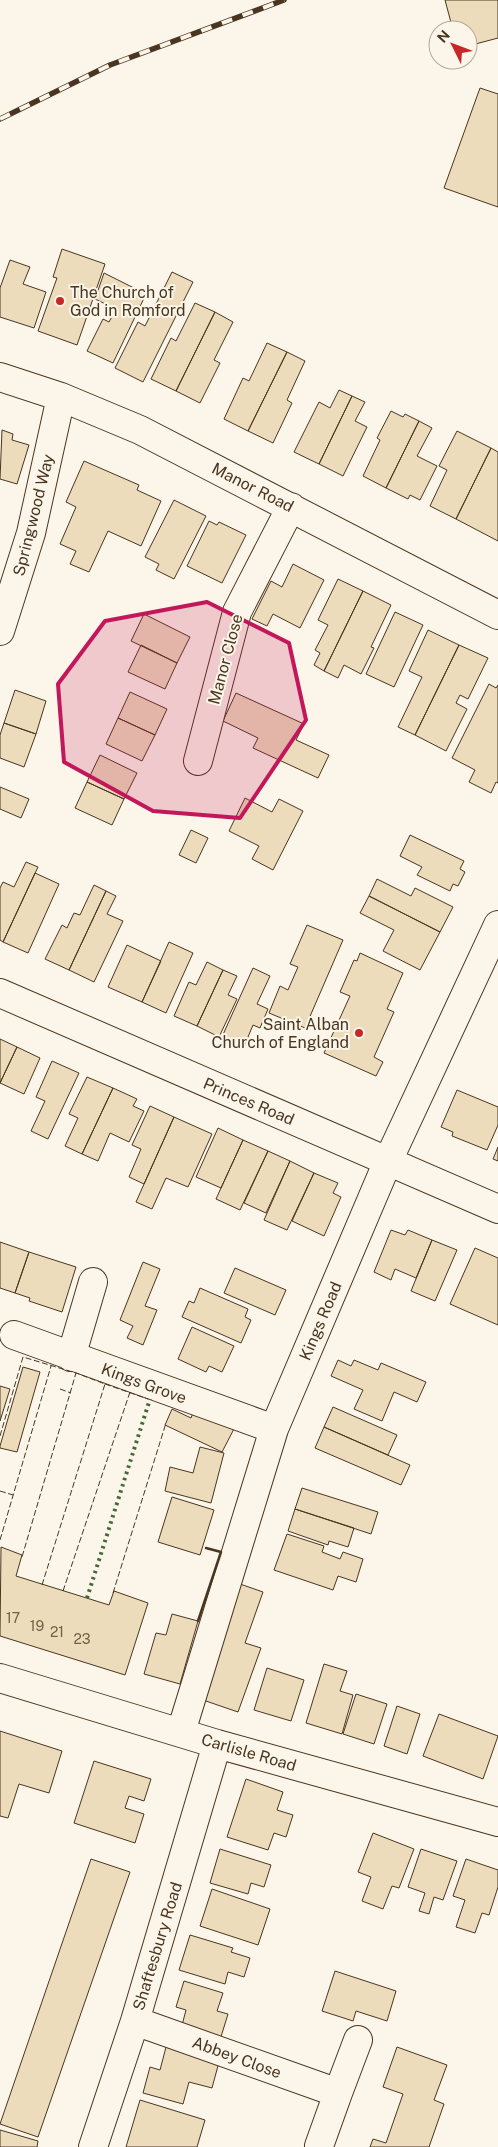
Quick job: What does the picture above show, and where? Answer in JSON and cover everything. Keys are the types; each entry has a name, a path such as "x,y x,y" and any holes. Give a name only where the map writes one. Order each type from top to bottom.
{"street":[{"name":"Manor Road","path":"0,377 61,397 140,430 498,615"},
{"name":"Springwood Way","path":"0,630 31,534 61,397"},
{"name":"Manor Close","path":"198,762 237,612 290,507"},
{"name":"Kings Road","path":"181,1732 274,1429 388,1161 498,925"},
{"name":"Princes Road","path":"0,993 498,1209"},
{"path":"71,1357 93,1282"},
{"name":"Kings Grove","path":"14,1335 274,1429"},
{"name":"Carlisle Road","path":"0,1678 217,1744 498,1822"},
{"name":"Shaftesbury Road","path":"93,2147 135,2021 217,1744"},
{"name":"Abbey Close","path":"135,2021 338,2093"},
{"path":"319,2146 358,2040"}],"highlighted area":[{"path":"207,602 289,643 306,720 240,818 153,811 64,762 58,684 105,621"}],"building":[{"path":"445,0 498,0 498,38 478,43 478,20 450,20"},
{"path":"480,88 498,94 498,207 444,188"},
{"path":"62,249 105,264 77,345 38,331 57,278 53,277"},
{"path":"10,260 30,267 23,284 46,292 34,328 0,317 0,288"},
{"path":"172,272 193,282 143,382 115,368 138,322 145,326"},
{"path":"104,273 146,294 113,363 87,351 103,319 109,322 116,309 95,299"},
{"path":"195,303 215,312 176,391 151,379 171,338 176,341"},
{"path":"215,312 233,322 214,360 220,363 200,403 176,391"},
{"path":"267,343 287,352 248,431 224,419 243,378 249,381"},
{"path":"287,352 305,361 287,400 292,403 273,443 248,431"},
{"path":"339,390 352,396 319,464 294,452 319,402 330,408"},
{"path":"352,396 365,402 355,421 367,427 343,476 319,464"},
{"path":"391,411 403,417 405,414 419,421 386,488 363,476 380,440 377,438"},
{"path":"419,421 432,428 417,456 437,466 420,500 410,495 408,499 386,488"},
{"path":"2,430 13,434 12,440 29,445 17,484 0,479"},
{"path":"457,431 491,448 456,519 430,506 447,470 439,466"},
{"path":"491,448 498,452 498,541 456,519"},
{"path":"84,461 139,485 137,490 161,501 141,546 108,531 89,572 70,564 76,551 60,544 76,507 66,502"},
{"path":"174,500 206,516 174,579 156,570 159,564 145,557"},
{"path":"209,521 217,525 219,522 246,535 222,583 187,566"},
{"path":"293,564 324,580 300,628 273,614 267,626 252,619 271,581 282,587"},
{"path":"338,579 363,591 324,671 314,665 320,653 315,650 328,625 318,620"},
{"path":"363,591 391,605 371,647 374,648 361,674 344,665 338,678 324,671"},
{"path":"395,612 423,625 394,687 366,674"},
{"path":"144,614 190,637 177,663 131,641"},
{"path":"428,630 459,645 415,735 398,727 422,677 409,671"},
{"path":"141,645 177,663 165,689 128,672"},
{"path":"459,645 488,658 468,699 460,695 456,703 467,709 446,751 415,735"},
{"path":"489,684 496,688 498,685 498,783 496,782 491,793 469,782 475,770 452,758"},
{"path":"15,690 46,701 36,734 4,723"},
{"path":"130,692 167,709 155,735 118,718"},
{"path":"236,693 304,724 296,740 329,755 318,778 253,748 258,738 223,721"},
{"path":"118,718 155,735 142,761 106,744"},
{"path":"4,723 36,734 24,767 0,758 0,735"},
{"path":"100,755 137,773 124,799 87,782"},
{"path":"87,782 124,799 112,825 75,808"},
{"path":"0,787 29,799 21,818 0,809"},
{"path":"245,798 272,812 279,799 303,811 273,870 252,859 259,846 229,831"},
{"path":"191,830 208,838 196,863 179,855"},
{"path":"410,835 464,861 460,869 465,872 458,886 453,884 450,891 417,875 422,867 400,856"},
{"path":"26,862 38,867 3,942 0,940 0,888 3,882 14,887"},
{"path":"35,873 59,884 28,953 3,942"},
{"path":"377,879 411,896 415,888 453,907 440,932 369,896"},
{"path":"94,885 106,891 69,970 45,959 62,925 67,928 74,913 80,915"},
{"path":"106,891 116,896 107,914 123,921 94,982 69,970"},
{"path":"369,896 440,932 420,970 383,951 394,930 360,913"},
{"path":"307,925 343,940 305,1028 269,1013 280,986 288,990 298,967 290,964"},
{"path":"169,942 193,953 166,1013 142,1002"},
{"path":"127,945 161,961 142,1002 108,987"},
{"name":"Saint Alban Church of England","path":"360,953 403,973 387,1009 394,1012 374,1057 383,1062 376,1076 324,1053 350,996 340,992 354,960 357,961"},
{"path":"207,962 223,970 197,1026 174,1016 189,982 196,985"},
{"path":"253,968 270,976 257,1004 268,1009 260,1028 253,1025 243,1049 221,1039"},
{"path":"223,970 237,976 228,995 237,999 219,1037 197,1026"},
{"path":"0,1039 17,1047 0,1083"},
{"path":"17,1047 40,1058 24,1094 0,1083"},
{"path":"52,1061 79,1073 48,1139 31,1131 45,1101 36,1097"},
{"path":"87,1077 113,1088 82,1154 65,1146 78,1118 69,1114"},
{"path":"113,1088 137,1099 133,1106 144,1111 129,1142 110,1133 98,1161 82,1154"},
{"path":"457,1090 498,1107 498,1125 487,1150 452,1136 453,1132 441,1127"},
{"path":"150,1106 174,1117 144,1184 129,1177 141,1149 132,1145"},
{"path":"174,1117 212,1134 188,1187 166,1178 152,1209 136,1202"},
{"path":"218,1128 243,1140 221,1188 196,1177"},
{"path":"243,1140 268,1151 240,1210 216,1199"},
{"path":"498,1147 498,1161 493,1159"},
{"path":"268,1151 290,1161 266,1213 244,1203"},
{"path":"290,1161 314,1173 287,1230 264,1220"},
{"path":"314,1173 338,1183 333,1193 341,1197 324,1236 292,1221"},
{"path":"391,1230 405,1235 408,1230 432,1240 416,1278 395,1269 391,1280 374,1272"},
{"path":"432,1240 457,1250 435,1301 411,1291"},
{"path":"0,1242 29,1252 15,1293 0,1288"},
{"path":"475,1248 498,1258 498,1325 450,1304"},
{"path":"29,1252 76,1267 62,1312 29,1301 30,1298 15,1293"},
{"path":"143,1262 160,1269 145,1306 157,1310 143,1345 127,1338 133,1326 120,1320"},
{"path":"235,1268 286,1290 275,1315 224,1293"},
{"path":"200,1288 248,1309 245,1317 251,1320 241,1343 182,1317 189,1301 194,1303"},
{"path":"192,1327 234,1346 222,1372 209,1366 206,1372 178,1359"},
{"path":"338,1360 351,1366 354,1360 378,1370 381,1363 426,1382 417,1402 394,1392 382,1421 354,1409 363,1390 331,1376"},
{"path":"23,1367 40,1372 17,1452 0,1448 0,1446"},
{"path":"0,1386 10,1389 0,1421"},
{"path":"333,1407 397,1435 388,1455 324,1427"},
{"path":"195,1408 235,1427 222,1452 165,1425 172,1409 191,1418"},
{"path":"324,1427 410,1465 401,1485 315,1448"},
{"path":"200,1447 224,1453 211,1503 165,1491 170,1467 193,1473"},
{"path":"302,1488 378,1512 371,1534 295,1509"},
{"path":"172,1497 214,1510 200,1555 158,1542"},
{"path":"295,1509 354,1528 348,1547 329,1541 328,1545 288,1531"},
{"path":"287,1534 324,1546 322,1552 340,1559 343,1552 363,1559 356,1582 338,1576 333,1590 274,1570"},
{"path":"1,1547 22,1555 16,1576 109,1605 114,1591 148,1603 125,1675 0,1636"},
{"path":"240,1584 263,1592 245,1643 261,1648 238,1712 200,1699"},
{"path":"172,1614 198,1621 180,1684 144,1674 156,1633 166,1635"},
{"path":"324,1664 347,1671 340,1691 353,1695 342,1734 306,1723"},
{"path":"267,1668 304,1680 291,1721 254,1710"},
{"path":"356,1694 387,1704 374,1744 343,1734"},
{"path":"397,1706 420,1714 407,1754 384,1746"},
{"path":"439,1714 498,1736 483,1779 423,1756"},
{"path":"0,1731 62,1751 49,1793 19,1784 8,1818 0,1816"},
{"path":"94,1761 151,1779 144,1801 129,1796 125,1808 144,1814 135,1843 74,1823"},
{"path":"246,1779 283,1792 277,1810 293,1815 286,1837 274,1833 268,1850 227,1837"},
{"path":"373,1833 414,1849 399,1888 392,1886 383,1909 362,1901 371,1877 358,1872"},
{"path":"220,1849 271,1865 264,1887 251,1883 248,1894 210,1883"},
{"path":"421,1849 457,1861 443,1900 434,1897 429,1914 419,1911 425,1893 408,1887"},
{"path":"91,1859 130,1872 38,2137 0,2124"},
{"path":"466,1859 498,1870 498,1887 489,1915 482,1913 475,1933 456,1927 465,1900 453,1896"},
{"path":"212,1889 270,1909 258,1945 200,1926"},
{"path":"190,1935 233,1948 231,1952 250,1958 244,1977 228,1972 225,1984 179,1970"},
{"path":"335,1971 396,1991 387,2021 356,2011 353,2021 322,2011"},
{"path":"184,1981 223,1993 217,2011 228,2014 220,2040 181,2029 186,2010 176,2007"},
{"path":"166,2047 219,2062 212,2088 189,2082 183,2104 143,2093 150,2067 160,2070"},
{"path":"397,2047 447,2065 434,2100 444,2104 429,2147 370,2147 373,2139 386,2143 403,2094 383,2087"},
{"path":"140,2100 205,2120 197,2147 126,2147"},
{"path":"0,2130 38,2141 37,2147 0,2147"}],"railway":[{"path":"0,119 110,65 284,0"}],"hedge":[{"path":"87,1598 150,1399"}],"fence":[{"path":"0,1436 23,1357 76,1373 22,1557"},
{"path":"0,1540 51,1366"},
{"path":"42,1585 105,1384 76,1373"},
{"path":"105,1384 148,1399"},
{"path":"60,1389 71,1393"},
{"path":"63,1591 130,1392"},
{"path":"113,1593 166,1423"},
{"path":"0,1491 13,1495"}],"wall":[{"path":"198,1621 221,1552 206,1548"}],"place":[{"name":"The Church of God in Romford","path":"60,301"},
{"name":"Saint Alban Church of England","path":"359,1033"}]}
